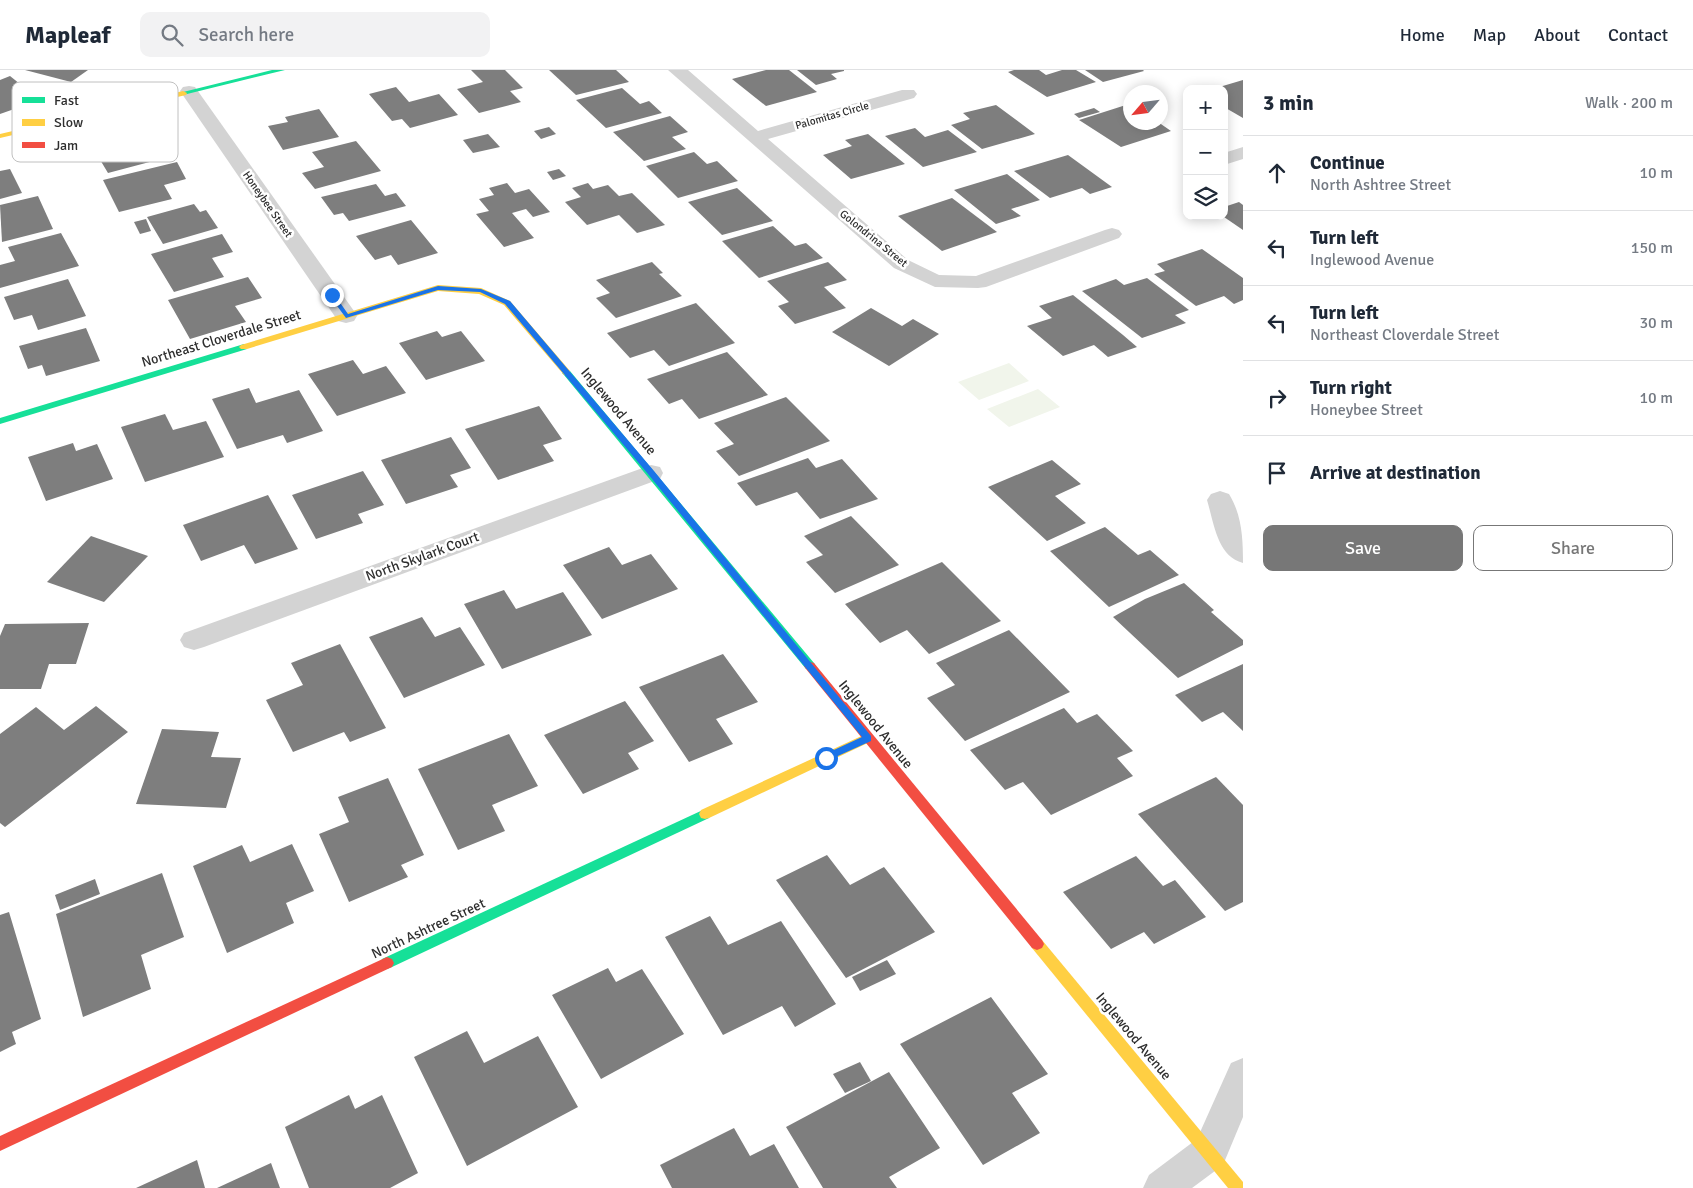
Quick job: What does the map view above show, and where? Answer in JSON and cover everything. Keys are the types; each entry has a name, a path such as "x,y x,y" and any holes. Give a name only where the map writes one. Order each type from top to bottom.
{"street":[{"path":"178,94 281,70"},
{"name":"Golondrina Street","path":"677,70 901,264 935,280 978,282 1112,234"},
{"name":"Honeybee Street","path":"190,91 346,316"},
{"name":"Palomitas Circle","path":"756,137 908,94"},
{"path":"1228,158 1243,153"},
{"name":"Northeast Cloverdale Street","path":"0,421 438,288 481,290"},
{"name":"Inglewood Avenue","path":"481,290 507,303 651,472 1238,1188"},
{"name":"North Skylark Court","path":"194,640 651,472"},
{"path":"1220,500 1235,547 1243,554"},
{"name":"North Ashtree Street","path":"0,1144 868,738"},
{"path":"1162,1188 1210,1152 1243,1075"}],"shaded area":[{"path":"1009,363 1029,381 979,400 958,382"},
{"path":"1038,389 1060,407 1009,427 987,409"}],"building":[{"path":"25,70 88,70 71,82"},
{"path":"471,70 505,70 523,88 510,91 521,102 479,113 457,89 483,82"},
{"path":"549,70 616,70 629,82 576,95"},
{"path":"766,70 789,70 817,92 766,106 732,79"},
{"path":"797,70 844,71 831,74 837,79 816,85"},
{"path":"1014,70 1039,70 1046,75 1062,70 1076,70 1096,82 1047,97 1008,72"},
{"path":"1085,70 1143,70 1144,71 1103,82"},
{"path":"10,76 18,82 12,82 12,110 0,114 0,80"},
{"path":"1243,80 1243,118 1228,109 1228,85 1226,85"},
{"path":"396,87 409,102 439,94 458,115 410,128 402,119 392,121 369,94"},
{"path":"622,88 640,104 649,101 662,113 606,128 576,100"},
{"path":"996,105 1035,134 982,149 951,125 970,119 963,113"},
{"path":"1123,106 1123,130 1168,129 1171,131 1121,147 1079,120"},
{"path":"1094,108 1100,112 1079,118 1074,114"},
{"path":"319,109 339,137 283,150 268,126 288,122 285,117"},
{"path":"670,116 688,132 672,137 686,149 644,161 613,132"},
{"path":"549,127 556,134 541,139 534,131"},
{"path":"915,128 925,137 948,130 977,152 923,167 885,136"},
{"path":"488,134 500,147 473,153 463,140"},
{"path":"868,134 905,164 851,179 823,155 852,146 845,140"},
{"path":"356,141 381,171 315,189 302,173 324,167 312,152"},
{"path":"694,152 707,164 717,161 738,181 678,198 646,166"},
{"path":"1068,155 1112,187 1090,194 1082,188 1050,198 1014,171"},
{"path":"101,162 150,162 108,173"},
{"path":"177,162 186,179 164,185 172,199 119,212 103,180"},
{"path":"10,169 22,193 0,199 0,171"},
{"path":"559,169 566,176 553,180 547,172"},
{"path":"1007,174 1040,200 1011,209 1021,216 996,224 954,190"},
{"path":"507,183 515,193 529,189 550,212 533,217 526,209 512,213 534,238 504,247 476,214 489,211 479,199 494,195 489,188"},
{"path":"588,183 593,189 608,185 619,196 632,193 665,225 637,233 619,215 587,225 565,202 581,197 572,188"},
{"path":"376,184 385,196 396,193 406,206 349,221 343,213 334,215 321,197"},
{"path":"737,188 773,221 722,235 688,202"},
{"path":"38,196 53,229 2,242 0,205"},
{"path":"952,198 997,232 942,251 898,216"},
{"path":"1239,202 1243,205 1243,230 1228,220 1228,206"},
{"path":"194,204 200,212 206,210 218,228 163,244 147,217"},
{"path":"146,219 151,231 140,234 134,222"},
{"path":"411,220 438,253 398,265 391,255 375,260 356,236"},
{"path":"773,226 795,246 806,243 823,258 759,278 722,241"},
{"path":"61,233 79,266 0,288 0,265 15,261 8,247"},
{"path":"222,234 233,252 212,258 224,277 174,292 151,254"},
{"path":"1202,249 1243,278 1243,300 1234,304 1224,296 1196,306 1154,274 1165,271 1157,264"},
{"path":"652,262 663,273 659,274 682,296 616,318 596,298 610,293 596,280"},
{"path":"828,262 847,280 824,287 846,308 795,324 778,306 789,302 767,281"},
{"path":"248,277 262,298 235,306 246,322 190,339 168,300"},
{"path":"1147,278 1189,310 1175,315 1186,323 1142,338 1082,291 1116,279 1124,285"},
{"path":"68,279 86,316 38,330 32,315 14,320 4,297"},
{"path":"1073,295 1137,347 1108,357 1094,345 1063,356 1027,326 1052,318 1039,306"},
{"path":"696,303 735,343 669,366 654,350 630,358 607,333"},
{"path":"871,308 902,326 913,319 939,334 889,366 832,332"},
{"path":"86,328 100,361 46,376 42,365 28,369 19,346"},
{"path":"437,331 442,337 461,331 485,361 426,380 399,343"},
{"path":"727,352 768,395 699,419 682,399 669,404 647,379"},
{"path":"353,360 363,374 386,366 406,393 337,416 308,374"},
{"path":"249,388 256,403 299,390 323,431 287,443 283,435 237,449 212,399"},
{"path":"786,397 830,441 739,476 716,451 734,444 714,423"},
{"path":"539,406 562,439 543,445 554,461 498,480 465,429"},
{"path":"165,414 173,430 206,421 224,457 145,482 121,427"},
{"path":"451,437 471,468 450,475 458,487 406,504 381,460"},
{"path":"73,443 76,451 97,444 113,479 46,501 28,457"},
{"path":"808,458 816,468 842,459 878,499 820,519 797,492 756,506 737,483"},
{"path":"1052,460 1081,484 1055,496 1086,523 1047,541 988,487"},
{"path":"363,471 384,505 358,514 363,523 316,539 292,495"},
{"path":"268,495 298,549 255,564 244,545 201,561 183,525"},
{"path":"851,516 899,565 835,593 806,562 823,555 804,536"},
{"path":"1105,527 1138,555 1150,550 1179,575 1109,607 1050,551"},
{"path":"91,536 148,556 104,602 47,582"},
{"path":"609,547 622,565 651,554 678,589 602,619 563,565"},
{"path":"942,562 1001,621 929,654 907,630 880,643 845,604"},
{"path":"1184,583 1214,610 1211,612 1243,640 1243,645 1178,678 1113,617 1145,599"},
{"path":"504,590 516,609 563,592 592,635 502,669 464,604"},
{"path":"422,617 435,637 460,627 485,665 404,698 369,637"},
{"path":"89,623 76,664 49,664 41,689 0,689 0,636 5,624"},
{"path":"1009,630 1070,692 965,741 927,698 955,685 936,663"},
{"path":"340,644 386,728 350,742 344,732 293,752 266,700 303,685 291,663"},
{"path":"723,654 758,702 716,719 733,744 689,762 639,687"},
{"path":"1243,664 1243,731 1223,712 1202,722 1175,695"},
{"path":"625,701 654,741 628,753 639,769 583,794 544,735"},
{"path":"96,706 128,732 5,827 0,823 0,734 36,707 64,730"},
{"path":"1064,708 1077,723 1097,714 1133,751 1117,758 1133,776 1051,815 1023,782 1005,790 970,750"},
{"path":"162,729 219,732 211,757 241,758 226,808 136,804"},
{"path":"509,734 538,786 492,805 505,831 458,850 418,769"},
{"path":"1216,777 1243,805 1243,902 1225,911 1138,814"},
{"path":"388,778 424,855 401,865 408,877 349,902 319,834 349,822 338,797"},
{"path":"292,844 314,891 286,903 294,923 227,953 193,866 242,845 250,862"},
{"path":"827,855 850,885 884,867 935,932 846,978 776,880"},
{"path":"1136,856 1163,886 1175,880 1206,917 1154,944 1144,932 1111,949 1063,892"},
{"path":"162,873 184,937 141,955 151,989 83,1017 56,914"},
{"path":"95,879 100,894 60,910 55,895"},
{"path":"9,912 41,1019 12,1032 16,1044 0,1052 0,915"},
{"path":"710,916 728,945 781,921 836,1004 795,1027 782,1006 723,1035 665,937"},
{"path":"887,960 896,974 860,991 852,977"},
{"path":"608,968 616,982 642,969 684,1034 601,1079 552,995"},
{"path":"991,997 1048,1074 1012,1093 1040,1133 983,1165 900,1044"},
{"path":"467,1031 484,1063 538,1036 578,1107 467,1166 414,1057"},
{"path":"860,1062 871,1081 845,1093 833,1074"},
{"path":"889,1072 940,1148 889,1177 897,1188 823,1188 786,1127"},
{"path":"349,1095 355,1109 382,1095 418,1173 390,1188 309,1188 285,1127"},
{"path":"734,1128 750,1156 774,1144 799,1188 672,1188 660,1165"},
{"path":"197,1160 205,1188 136,1188"},
{"path":"271,1163 280,1188 217,1188"}],"traffic: fast":[{"path":"183,93 281,70"},
{"path":"0,421 244,347"},
{"path":"567,373 810,666"},
{"path":"387,963 705,814"}],"traffic: slow":[{"path":"178,94 183,93"},
{"path":"0,136 12,133"},
{"path":"244,347 438,288 481,291 507,303 567,373"},
{"path":"705,814 868,738"},
{"path":"1037,944 1238,1188"}],"traffic: jam":[{"path":"810,666 1037,944"},
{"path":"0,1144 387,963"}],"route":[{"path":"332,295 346,316 438,288 481,290 507,303 651,472 868,738 826,758"}]}
